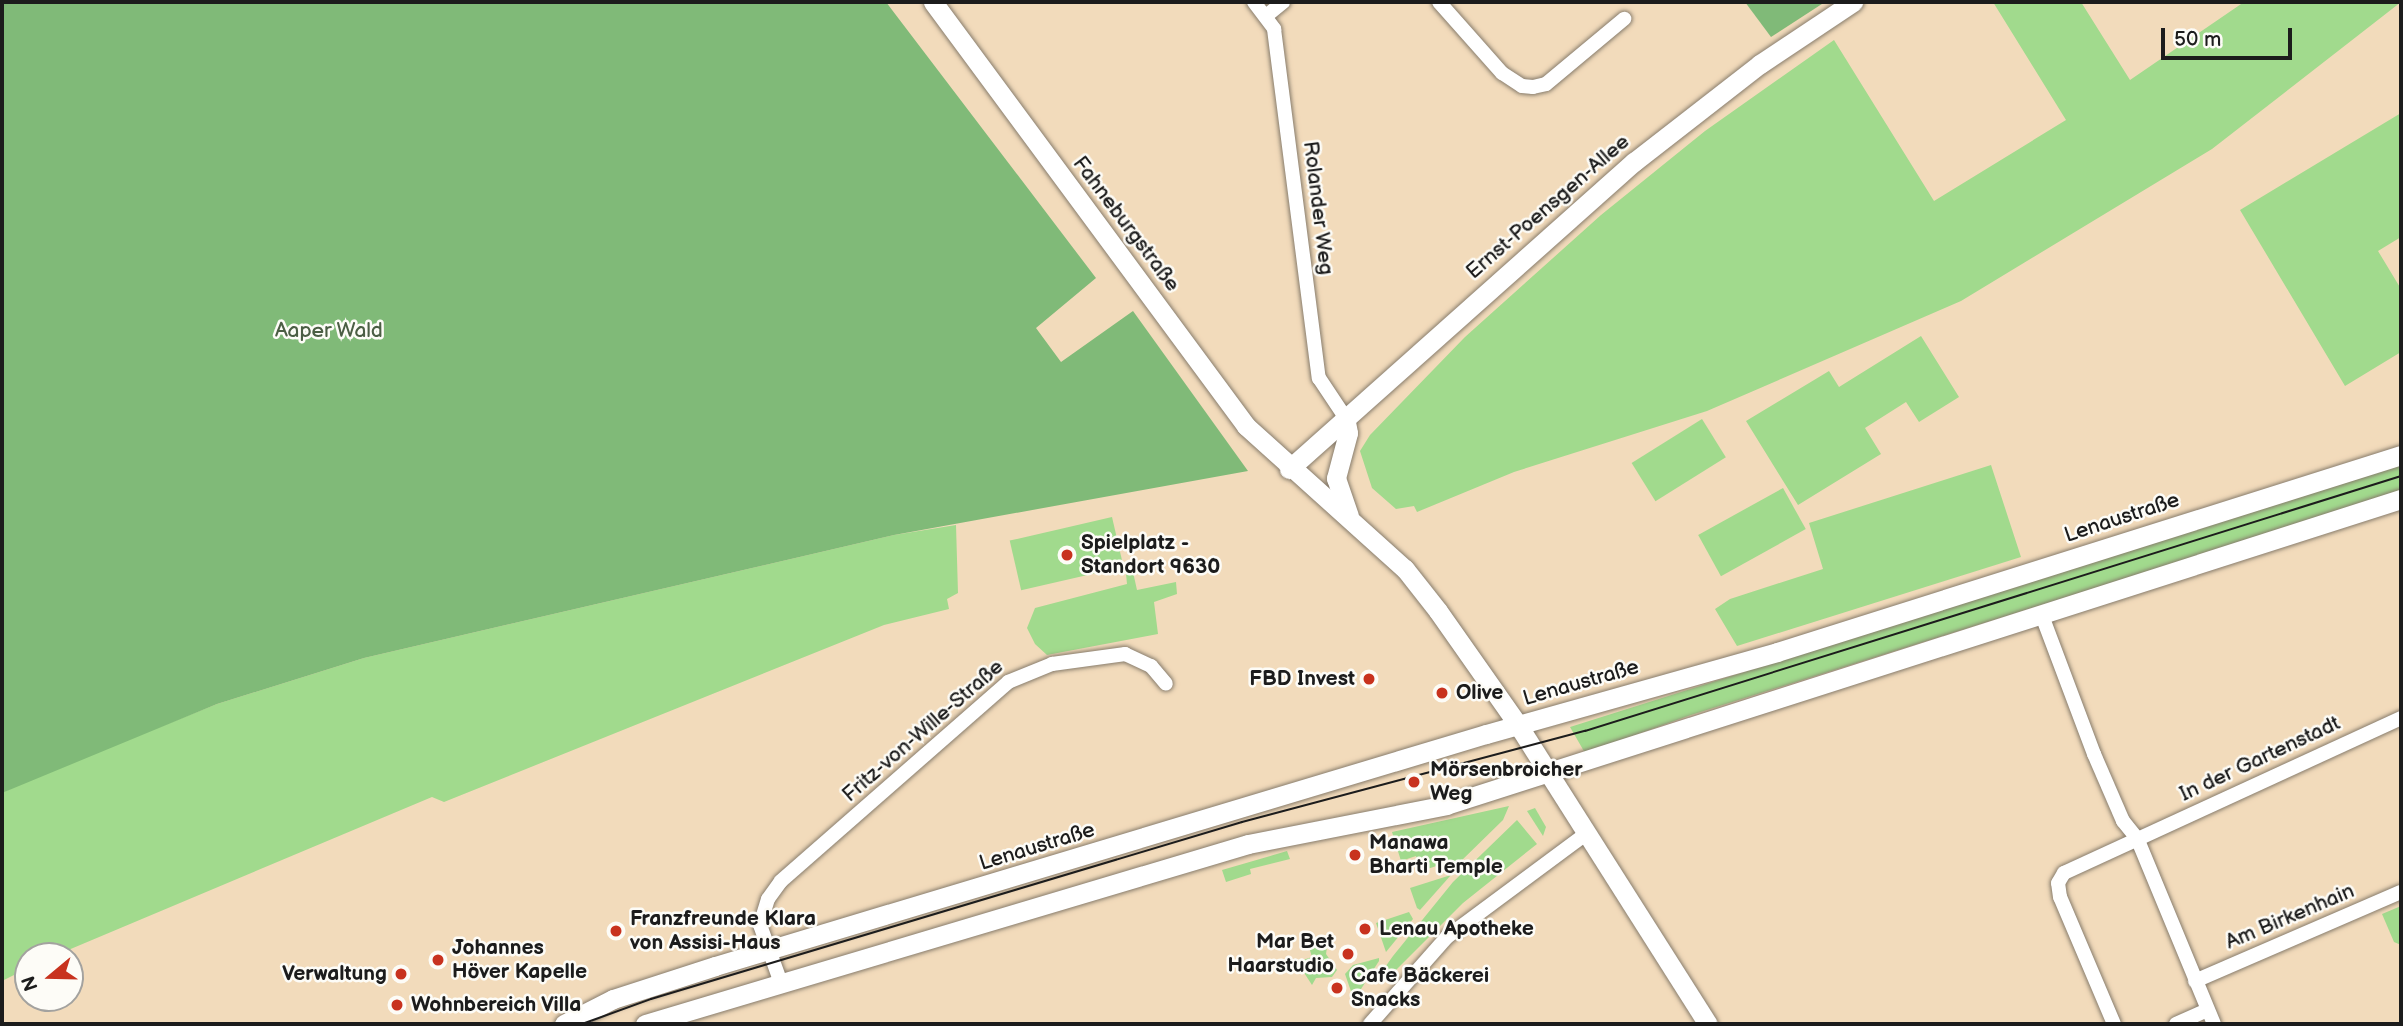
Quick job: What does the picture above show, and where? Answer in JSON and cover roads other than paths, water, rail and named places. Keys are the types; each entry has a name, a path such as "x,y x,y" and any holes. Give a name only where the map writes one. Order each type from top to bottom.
{"main road":[{"name":"Fahneburgstraße","path":"933,2 1232,407 1289,469"},
{"name":"Ernst-Poensgen-Allee","path":"1289,469 1634,162 1760,64 1853,2"},
{"path":"1345,418 1348,433 1336,478 1350,517"},
{"name":"Lenaustraße","path":"564,1024 613,999 771,950 1518,725 1777,652 2401,455"},
{"path":"1289,469 1350,517 1381,546 1438,611 1518,725 1708,1024"},
{"path":"645,1024 1248,844 1444,806 1548,774 1640,740 2395,503"}],"street":[{"name":"Rolander Weg","path":"1254,2 1266,16 1277,45 1319,378 1345,418"},
{"path":"1266,16 1283,2"},
{"path":"1439,2 1502,73 1533,87 1546,84 1624,19"},
{"path":"2041,613 2118,810 2137,838 2214,1024"},
{"name":"Fritz-von-Wille-Straße","path":"781,983 760,925 768,899 781,881 1022,673 1083,658 1125,654 1151,666 1166,684"},
{"name":"In der Gartenstadt","path":"2114,1024 2058,883 2068,870 2401,718"},
{"path":"1370,1024 1447,937 1587,833"},
{"name":"Am Birkenhain","path":"2194,981 2401,892"},
{"path":"2176,1024 2207,1010"}],"tram line":[{"path":"582,1024 651,999 1242,822 1585,731 2401,476"}],"place":[{"name":"Spielplatz - Standort 9630","path":"1067,555"},
{"name":"FBD Invest","path":"1369,679"},
{"name":"Olive","path":"1442,693"},
{"name":"Mörsenbroicher Weg","path":"1414,782"},
{"name":"Manawa Bharti Temple","path":"1355,855"},
{"name":"Lenau Apotheke","path":"1365,929"},
{"name":"Franzfreunde Klara von Assisi-Haus","path":"616,931"},
{"name":"Mar Bet Haarstudio","path":"1348,954"},
{"name":"Johannes Höver Kapelle","path":"438,960"},
{"name":"Verwaltung","path":"401,974"},
{"name":"Cafe Bäckerei Snacks","path":"1337,988"},
{"name":"Wohnbereich Villa","path":"397,1005"}],"park label":[{"name":"Aaper Wald","path":"329,331"}]}
